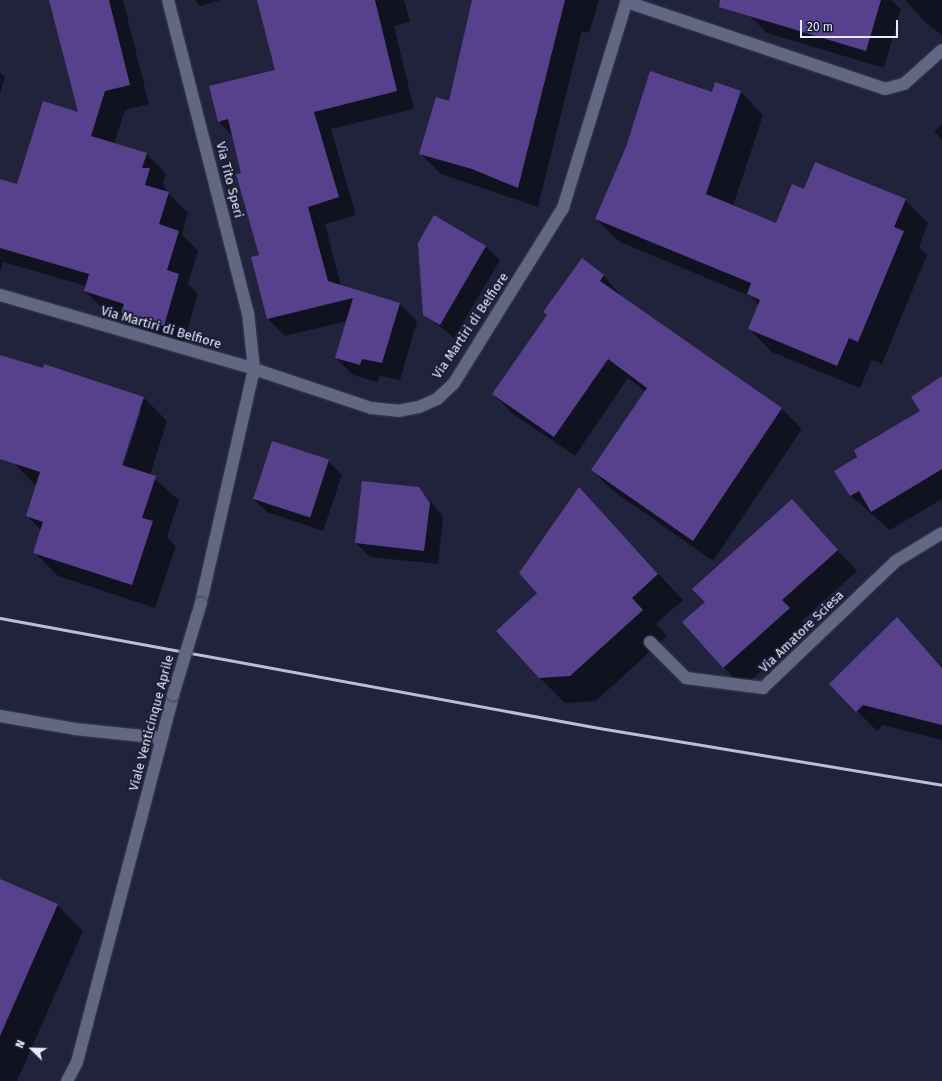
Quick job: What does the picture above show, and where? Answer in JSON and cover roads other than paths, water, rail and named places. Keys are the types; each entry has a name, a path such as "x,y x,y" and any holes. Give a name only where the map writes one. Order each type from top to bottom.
{"street":[{"name":"Via Tito Speri","path":"168,0 248,313 254,369"},
{"name":"Via Martiri di Belfiore","path":"0,295 254,369 372,408 398,411 419,407 437,399 454,383 563,208 627,1"},
{"path":"627,1 884,89 904,84 942,50"},
{"name":"Viale Venticinque Aprile","path":"67,1081 77,1062 173,696 201,603 254,369"},
{"name":"Via Amatore Sciesa","path":"650,642 686,678 763,688 896,561 942,533"},
{"path":"0,716 75,729 162,738"}],"railway":[{"path":"0,618 599,728 942,785"}]}
